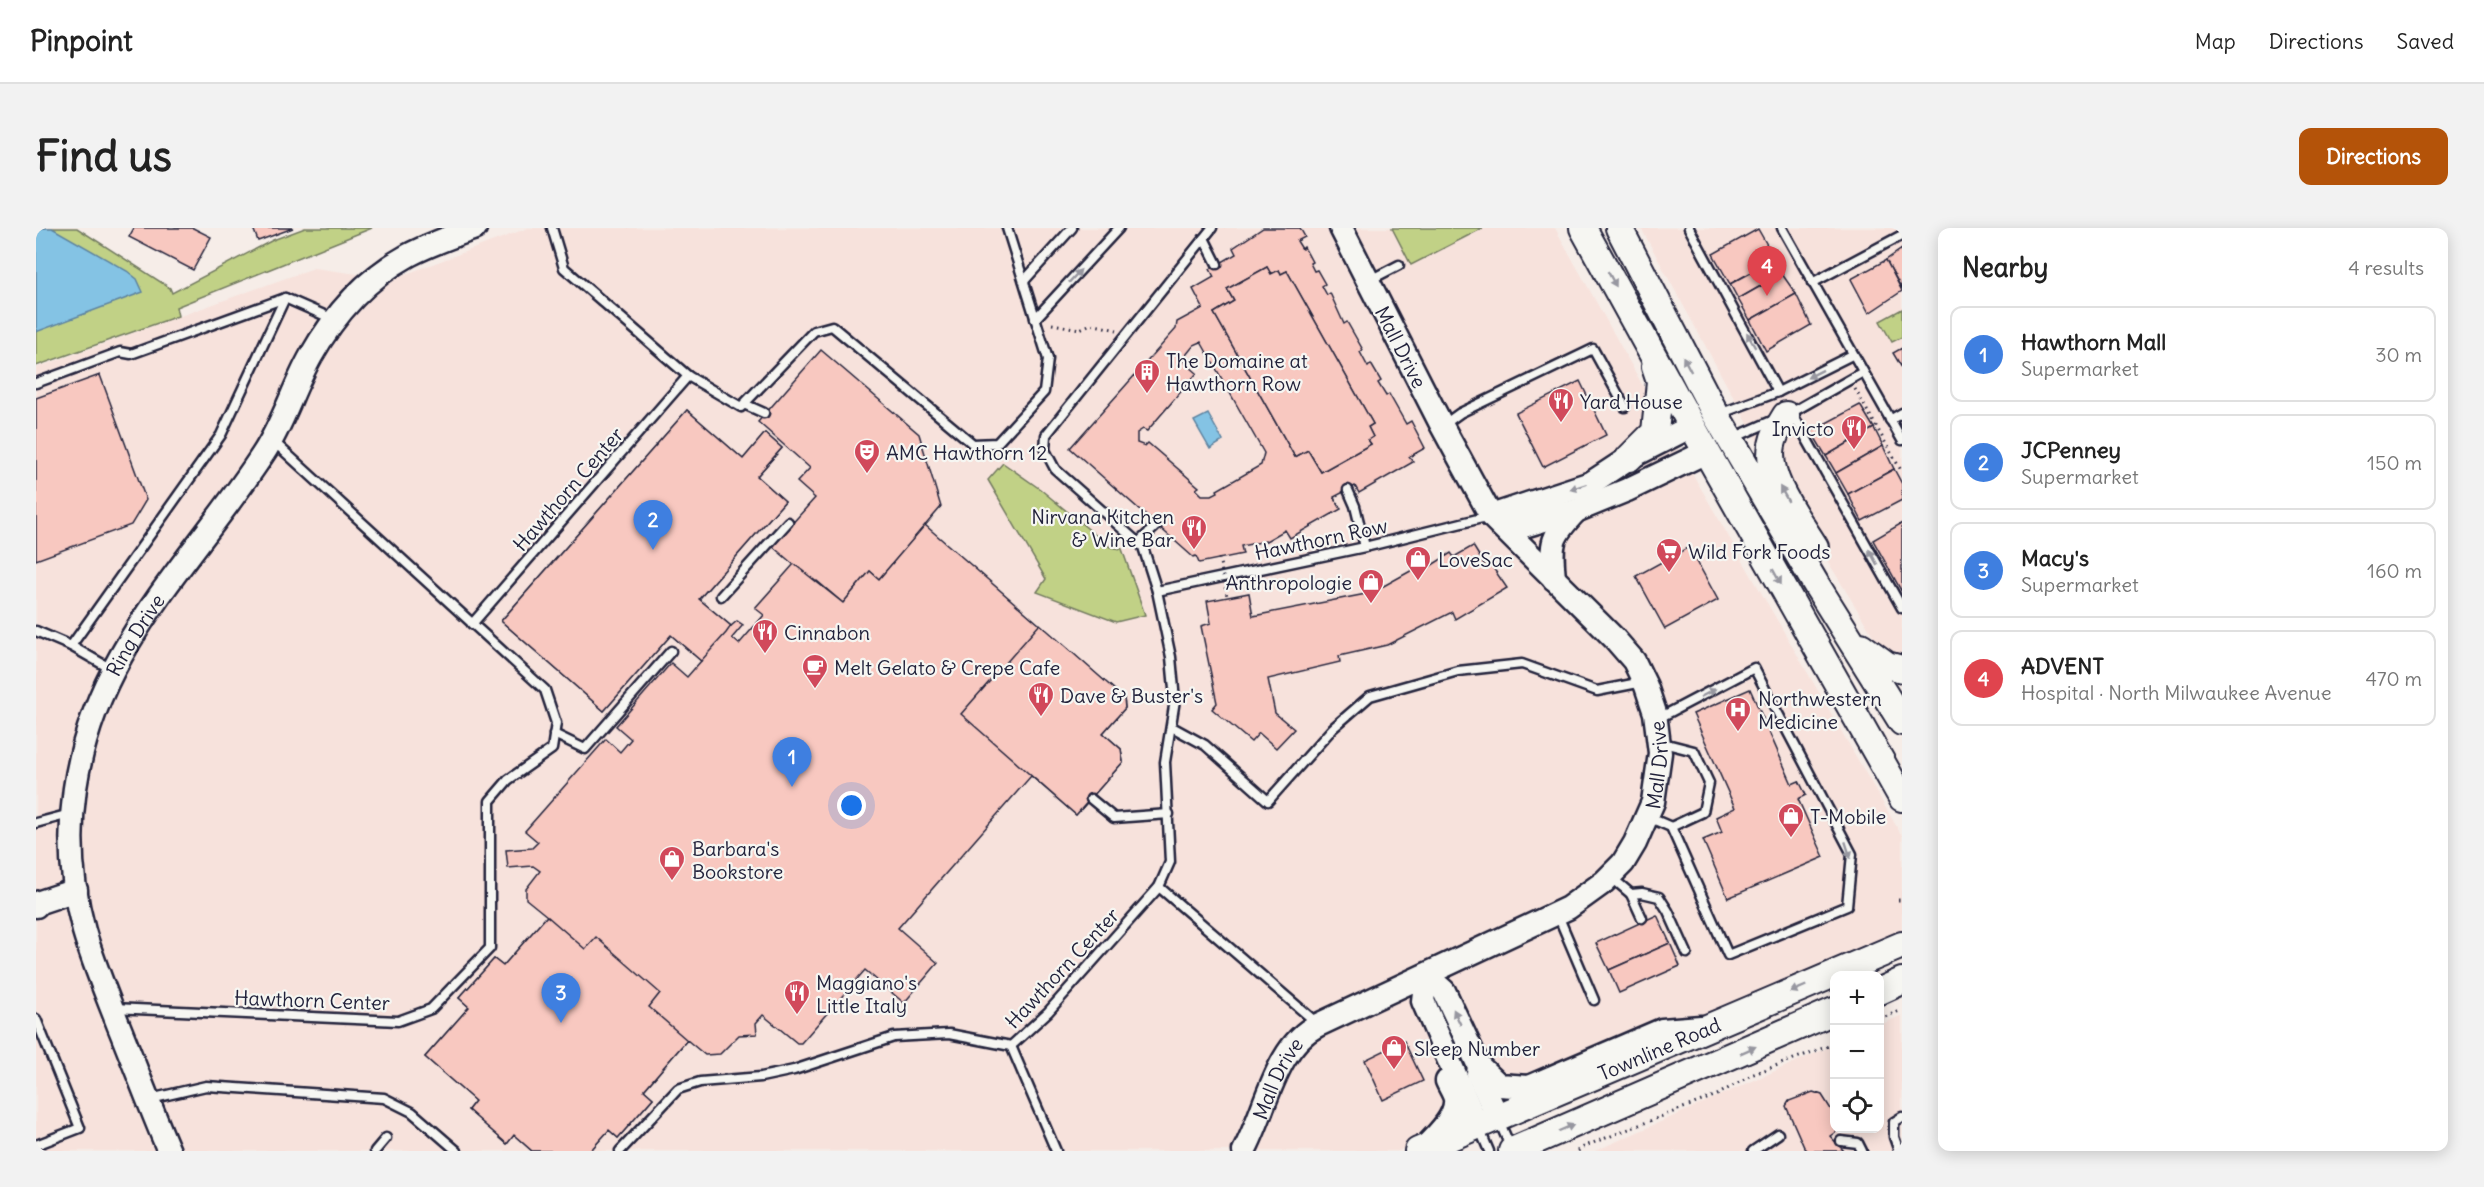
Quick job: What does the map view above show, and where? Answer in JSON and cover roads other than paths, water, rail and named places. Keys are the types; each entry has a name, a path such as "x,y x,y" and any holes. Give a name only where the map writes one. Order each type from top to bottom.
{"main road":[{"path":"1583,228 1646,342 1704,421 1718,445 1817,586 1902,722"},
{"path":"1619,228 1704,421"},
{"path":"1629,458 1655,432 1660,382 1646,342"},
{"path":"1785,407 1771,447 1773,476 1815,549 1817,586"},
{"path":"1718,445 1728,489 1902,798"},
{"path":"1850,638 1887,665 1902,669"},
{"path":"1840,691 1902,813"},
{"path":"1872,958 1902,926"},
{"name":"Townline Road","path":"1421,1150 1902,945"},
{"path":"1884,989 1902,981"},
{"name":"Townline Road","path":"1512,1151 1830,1013"}],"street":[{"name":"Ring Drive","path":"169,1151 84,931 76,890 71,814 76,771 84,741 99,698 142,621 187,558 233,501 272,441 310,356 334,320 352,298 406,256 475,228"},
{"name":"Mall Drive","path":"1244,1151 1282,1063 1292,1046 1303,1034 1556,913 1583,899 1610,877 1631,850 1647,817 1656,787 1660,753 1656,720 1644,682 1634,661 1614,638 1491,516 1442,426 1341,228"},
{"path":"1491,516 1591,483 1629,458 1704,421"},
{"path":"1491,516 1524,525 1578,510 1628,490 1718,445"},
{"path":"1554,579 1551,546 1558,530 1578,510"},
{"path":"37,902 76,890"},
{"path":"1426,975 1423,1001 1431,1020 1487,1120"},
{"path":"1426,975 1444,991 1479,1066 1499,1085 1529,1087 1662,1030 1710,1026"},
{"path":"1421,1150 1448,1119 1454,1109 1455,1100 1429,1037 1431,1020"},
{"path":"1479,1066 1478,1074 1487,1120"}],"lane":[{"path":"552,228 564,268 688,376 741,406 744,404 764,413"},
{"path":"744,404 813,331 832,326 973,444 997,442 1044,392 1048,360 1008,232 1017,228"},
{"path":"1024,281 1072,228"},
{"path":"1035,319 1119,228"},
{"path":"1157,525 1138,543 1055,469 1045,450 1046,435 1212,228"},
{"path":"1689,228 1766,366 1785,407 1902,608"},
{"path":"1782,228 1902,440"},
{"path":"1812,283 1902,235"},
{"path":"1204,238 1217,264"},
{"path":"1368,282 1399,265"},
{"path":"72,645 221,435 285,298"},
{"path":"36,383 120,352 131,354 285,298 334,320"},
{"path":"1442,426 1460,413 1593,349 1624,407"},
{"path":"1704,421 1785,407 1852,355"},
{"path":"1718,445 1785,407 1863,372"},
{"name":"Hawthorn Center","path":"472,624 688,376"},
{"path":"1890,420 1902,413"},
{"path":"272,441 544,690 556,723 554,734 585,749 671,651"},
{"path":"1348,490 1355,506 1365,547"},
{"name":"Hawthorn Row","path":"1158,591 1365,547 1491,516"},
{"path":"721,597 788,522"},
{"name":"Hawthorn Center","path":"620,1151 678,1089 700,1082 761,1077 794,1070 894,1037 950,1034 1011,1046 1048,1012 1160,887 1170,862 1165,762 1175,700 1171,657 1158,591 1143,547 1138,543"},
{"path":"36,631 72,645 114,670"},
{"path":"1172,727 1205,745 1268,801 1333,729 1370,696 1458,671 1522,664 1597,691 1644,682"},
{"path":"1647,817 1671,827 1728,955 1847,906 1852,854 1754,668 1656,720"},
{"name":"Hawthorn Center","path":"112,1008 398,1021 431,1009 490,948 490,801 508,780 552,749 554,734"},
{"path":"1659,742 1695,751 1709,783 1703,812 1671,827"},
{"path":"1091,799 1114,818 1168,814"},
{"path":"36,824 71,814"},
{"path":"1610,877 1631,894 1642,918"},
{"path":"1160,887 1318,1025"},
{"path":"1631,894 1642,893 1659,897 1687,953"},
{"path":"1556,913 1594,1000"},
{"path":"36,1018 80,1128 36,1145"},
{"path":"1011,1046 1056,1151"},
{"path":"147,1099 206,1086 384,1098 412,1112 457,1151"},
{"path":"1899,1151 1894,1137 1894,1122 1902,1117"},
{"path":"1487,1120 1512,1151"},
{"path":"1487,1120 1489,1151"},
{"path":"1753,1151 1778,1134"},
{"path":"375,1151 386,1138"},
{"path":"1841,1141 1858,1143 1862,1151"}],"water":[{"path":"36,228 52,228 127,271 137,279 143,292 36,332"},
{"path":"1208,414 1223,441 1210,449 1194,421"}],"place":[{"name":"ADVENT","path":"1767,296"},
{"name":"The Domaine at Hawthorn Row","path":"1147,395"},
{"name":"Yard House","path":"1561,424"},
{"name":"Invicto","path":"1854,451"},
{"name":"AMC Hawthorn 12","path":"867,475"},
{"name":"JCPenney","path":"653,550"},
{"name":"Nirvana Kitchen & Wine Bar","path":"1194,551"},
{"name":"Wild Fork Foods","path":"1669,574"},
{"name":"LoveSac","path":"1418,582"},
{"name":"Anthropologie","path":"1371,605"},
{"name":"Cinnabon","path":"765,655"},
{"name":"Melt Gelato & Crepe Cafe","path":"815,690"},
{"name":"Dave & Buster's","path":"1041,718"},
{"name":"Northwestern Medicine","path":"1738,733"},
{"name":"Hawthorn Mall","path":"792,787"},
{"name":"T-Mobile","path":"1791,839"},
{"name":"Barbara's Bookstore","path":"672,882"},
{"name":"Maggiano's Little Italy","path":"797,1016"},
{"name":"Macy's","path":"561,1023"},
{"name":"Sleep Number","path":"1394,1071"}]}
